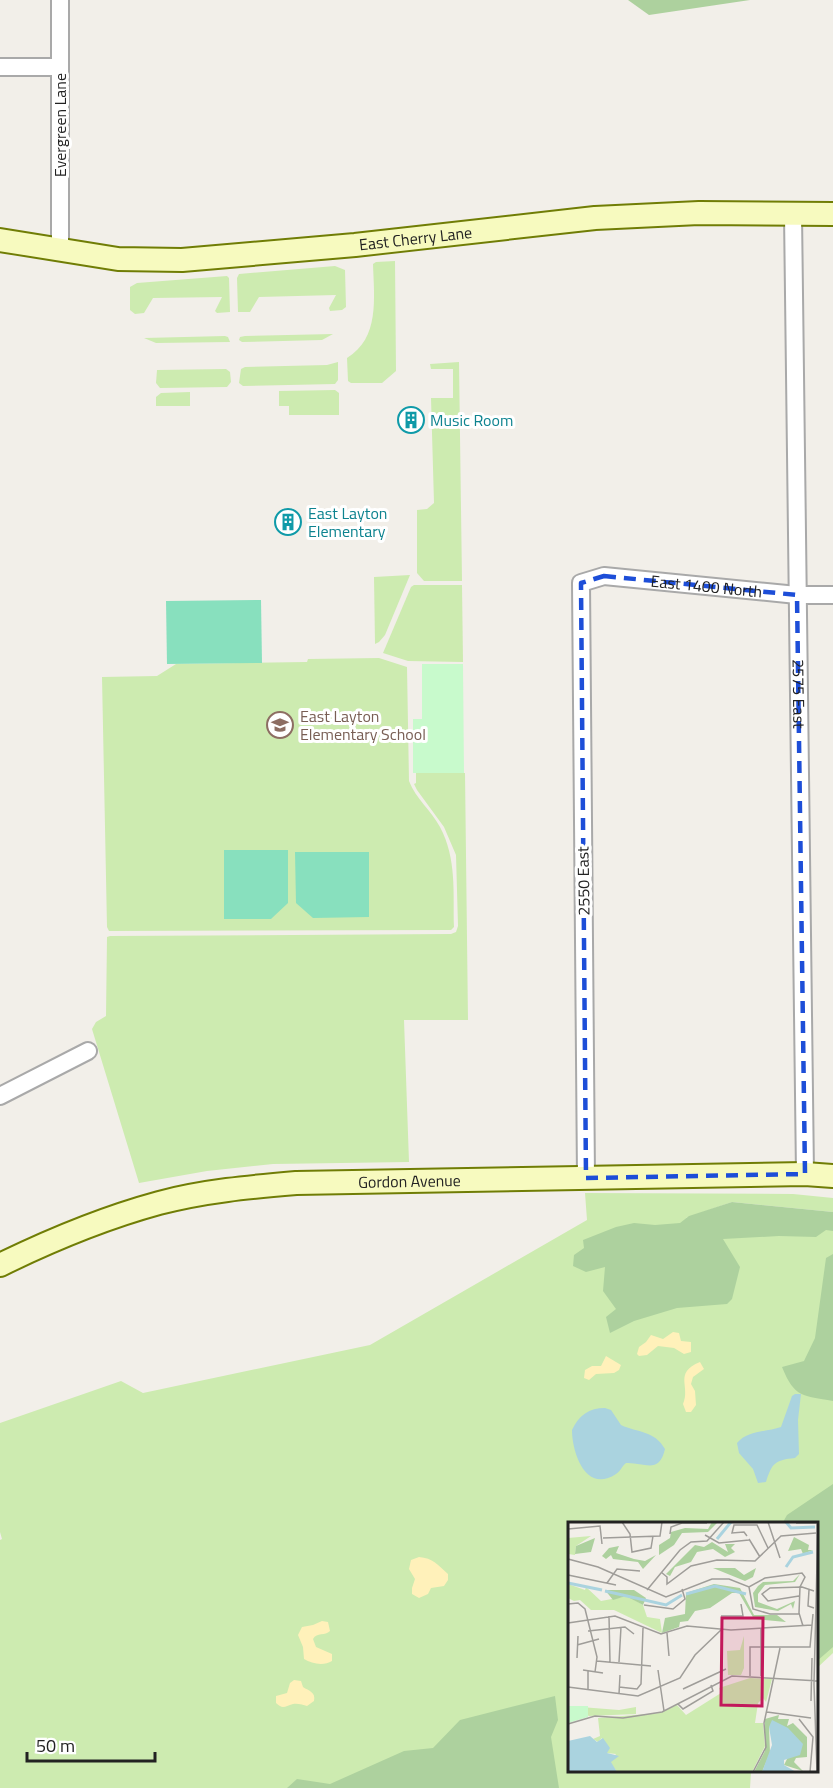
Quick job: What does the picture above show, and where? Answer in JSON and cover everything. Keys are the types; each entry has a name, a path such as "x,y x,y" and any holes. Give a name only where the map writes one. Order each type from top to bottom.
{"main road":[{"name":"East Cherry Lane","path":"0,240 118,259 182,260 355,245 596,218 699,213 833,214"},
{"name":"Gordon Avenue","path":"0,1265 96,1222 160,1203 228,1189 296,1183 805,1174 833,1176"}],"street":[{"name":"Evergreen Lane","path":"60,0 60,251"},
{"path":"0,68 60,67"},
{"name":"2575 East","path":"793,214 805,1174"},
{"name":"East 1400 North","path":"581,583 604,576 797,596 833,595"},
{"name":"2550 East","path":"581,583 586,1178"},
{"path":"0,1096 88,1051"}],"highlighted area":[{"path":"604,576 797,595 805,1174 586,1178 581,583"}],"green space":[{"path":"628,0 750,0 649,15"},
{"path":"395,261 396,371 382,383 351,383 348,381 347,358 358,350 365,340 373,316 373,264"},
{"path":"335,266 345,270 346,307 342,310 330,311 329,308 336,295 259,297 250,312 238,312 237,278 239,274"},
{"path":"227,276 229,278 230,312 217,313 215,311 222,297 153,298 144,313 135,314 130,310 130,287 137,283"},
{"path":"333,334 322,340 242,342 239,340 240,337 245,336"},
{"path":"225,336 230,342 156,343 144,338"},
{"path":"338,362 338,380 335,384 243,386 239,383 241,369 245,367 327,365"},
{"path":"459,362 462,581 424,581 417,573 417,510 427,509 434,503 431,398 453,398 453,369 431,369 430,364"},
{"path":"226,369 230,372 231,382 227,387 160,388 156,383 157,370"},
{"path":"335,390 339,393 339,415 289,415 289,406 279,406 279,391"},
{"path":"190,392 190,406 156,406 156,397 161,393"},
{"path":"410,575 385,635 375,644 374,577"},
{"path":"414,585 462,585 463,662 408,661 383,653 411,587"},
{"path":"261,600 262,663 167,664 166,601"},
{"path":"379,658 407,667 409,781 440,827 449,851 453,876 454,927 451,930 109,931 107,927 102,677 157,676 176,664 307,662 308,659"},
{"path":"422,664 463,664 464,773 413,773 413,719 422,719"},
{"path":"416,773 465,773 468,1020 404,1020 409,1162 273,1164 207,1171 139,1183 92,1029 96,1022 106,1016 107,937 451,934 456,932 458,926 456,855 444,827 414,784"},
{"path":"224,850 288,850 288,903 271,919 224,919"},
{"path":"295,852 369,852 369,917 313,918 296,903"},
{"path":"585,1193 793,1194 833,1198 833,1212 732,1202 686,1218 833,1219 833,1653 818,1667 818,1522 568,1522 568,1773 751,1773 750,1788 0,1788 0,1540 2,1539 0,1532 0,1423 121,1381 143,1393 370,1345 587,1220"},
{"path":"732,1202 833,1212 833,1231 826,1230 816,1237 723,1239 740,1267 732,1299 727,1304 677,1308 634,1321 610,1333 606,1317 616,1309 603,1291 605,1267 586,1272 573,1266 574,1255 584,1248 583,1240 616,1227 634,1223 655,1225 680,1223 689,1216"},
{"path":"833,1254 833,1401 801,1394 791,1385 782,1367 804,1361 815,1338 826,1258"},
{"path":"833,1484 833,1647 818,1660 818,1522 783,1522 787,1515"},
{"path":"555,1696 558,1720 551,1737 559,1788 287,1788 297,1779 330,1784 404,1751 433,1748 460,1720"}],"sand":[{"path":"673,1332 679,1333 681,1341 691,1342 691,1352 684,1354 674,1348 658,1346 647,1355 637,1354 639,1347 651,1335 663,1339"},
{"path":"606,1356 621,1365 619,1370 614,1373 596,1374 589,1380 584,1378 585,1370 592,1366 601,1366"},
{"path":"700,1362 704,1369 693,1377 691,1384 695,1391 696,1405 691,1412 686,1412 683,1404 685,1375 692,1366"},
{"path":"419,1557 432,1560 448,1574 448,1580 444,1586 431,1588 428,1594 419,1598 412,1594 415,1579 409,1569 411,1560"},
{"path":"322,1621 328,1622 330,1631 313,1639 316,1647 332,1654 332,1661 318,1664 304,1659 303,1647 298,1635 302,1627"},
{"path":"294,1680 301,1681 303,1687 313,1694 314,1701 307,1706 295,1704 280,1706 276,1703 276,1696 287,1693 290,1683"}],"water":[{"path":"801,1394 798,1420 799,1454 795,1458 779,1461 770,1471 766,1482 758,1483 753,1469 739,1453 737,1443 752,1434 781,1427 792,1396"},
{"path":"605,1408 611,1410 621,1425 651,1435 661,1443 665,1449 659,1462 655,1465 626,1463 618,1473 605,1479 596,1479 589,1475 578,1459 572,1430 585,1413"}],"place":[{"name":"Music Room","path":"411,420"},
{"name":"East Layton Elementary","path":"288,522"},
{"name":"East Layton Elementary School","path":"280,725"}]}
